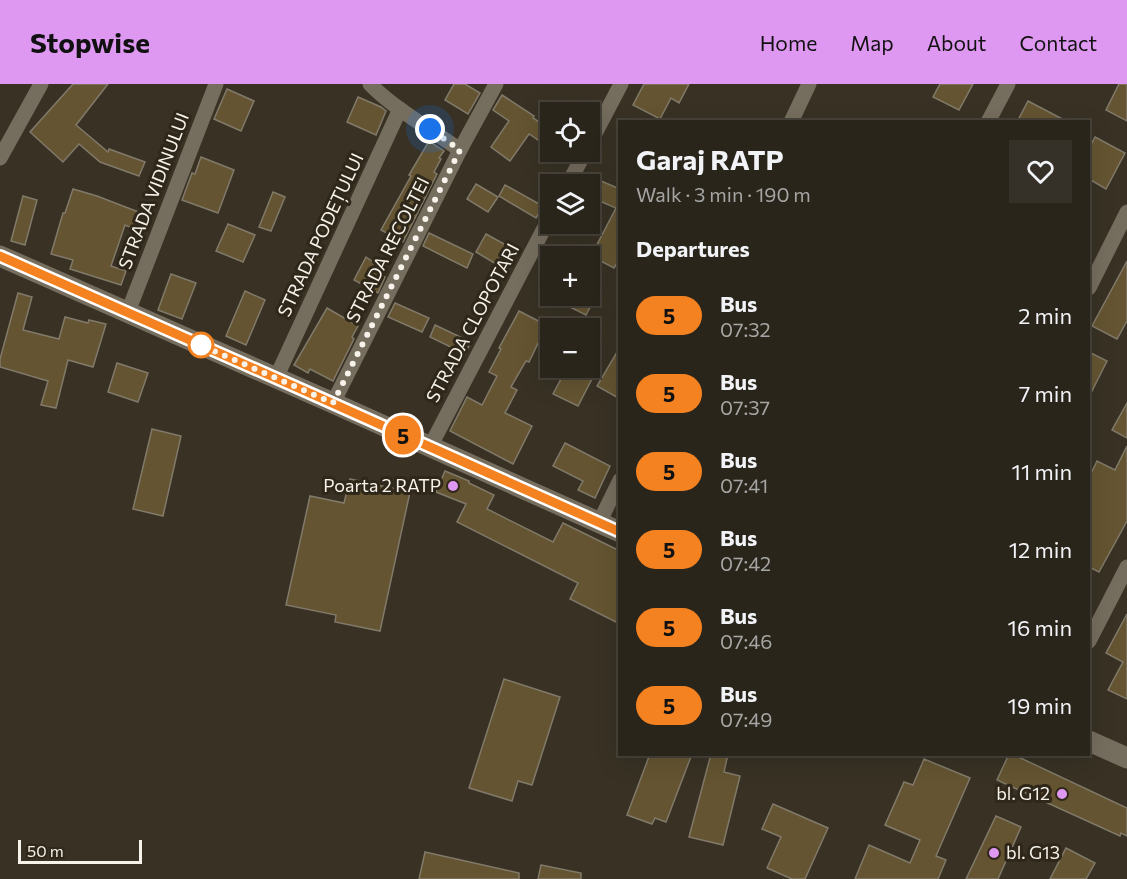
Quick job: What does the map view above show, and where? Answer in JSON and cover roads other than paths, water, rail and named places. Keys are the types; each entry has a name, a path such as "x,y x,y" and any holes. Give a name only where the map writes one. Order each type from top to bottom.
{"main road":[{"path":"0,256 618,531"},
{"path":"1090,741 1127,758"}],"street":[{"path":"0,158 41,84"},
{"name":"STRADA VIDINULUI","path":"128,312 216,84"},
{"path":"370,84 400,109 460,150"},
{"name":"STRADA RECOLTEI","path":"333,403 460,150 496,84"},
{"path":"600,124 621,84"},
{"path":"792,120 808,84"},
{"path":"989,120 1008,84"},
{"name":"STRADA PODEȚULUI","path":"276,378 400,109"},
{"path":"1090,286 1127,212"},
{"name":"STRADA CLOPOTARI","path":"430,447 542,234"},
{"path":"599,523 618,484"},
{"path":"1090,639 1127,567"}],"place":[{"name":"Poarta 2 RATP","path":"453,486"},
{"name":"bl. G12","path":"1062,794"},
{"name":"bl. G13","path":"994,853"}]}
